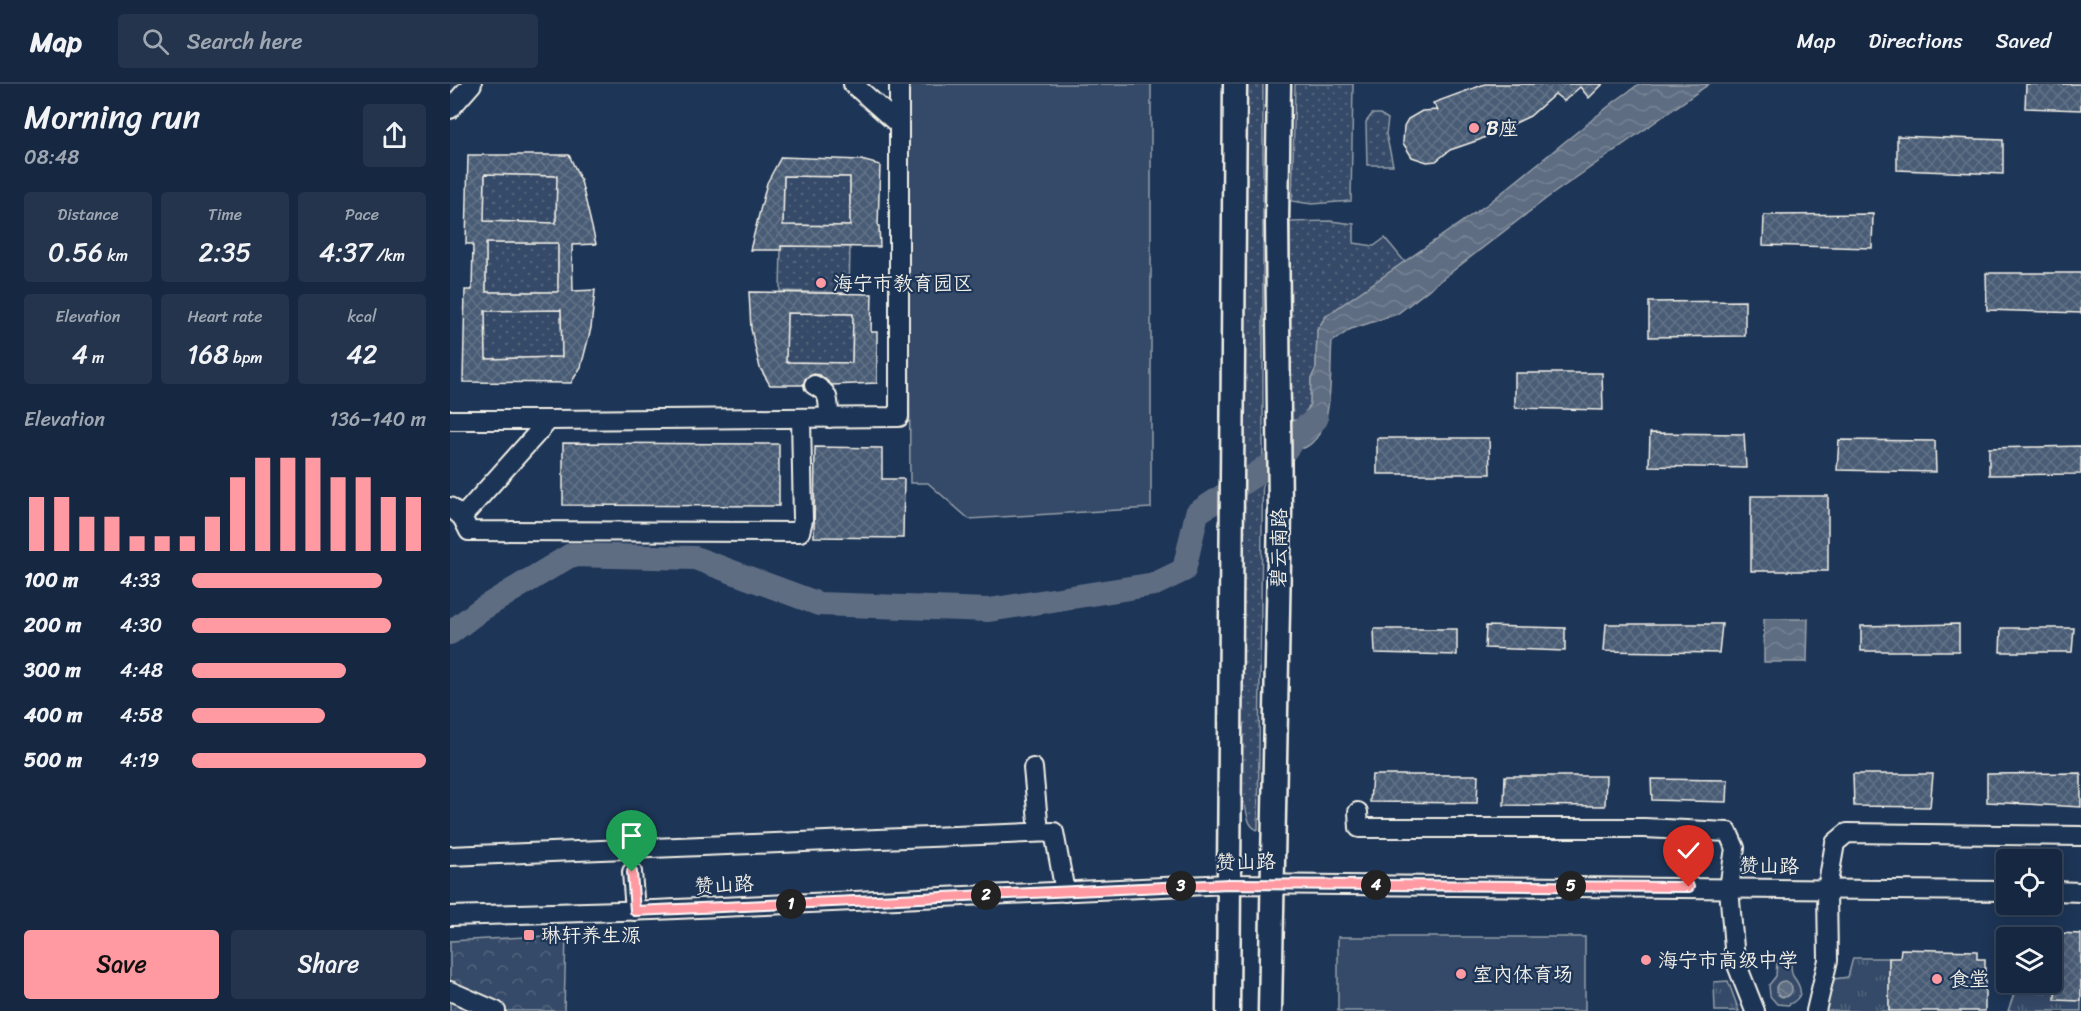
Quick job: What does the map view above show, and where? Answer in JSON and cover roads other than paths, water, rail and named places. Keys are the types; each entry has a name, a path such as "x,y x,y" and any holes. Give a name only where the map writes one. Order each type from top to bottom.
{"main road":[{"path":"1228,1011 1235,84"},
{"name":"碧云南路","path":"1270,1011 1280,511 1279,84"}],"street":[{"path":"450,109 472,84"},
{"path":"853,84 899,125"},
{"path":"450,420 899,417 899,84"},
{"path":"814,385 824,390 828,397 829,418"},
{"path":"549,420 456,512 469,531 800,532 803,520 801,418"},
{"path":"1033,768 1039,832"},
{"path":"1358,812 1359,828 1644,828 1728,832 1736,849 1729,888 1735,960 1755,1011"},
{"path":"450,856 1054,832 1065,891"},
{"path":"1816,1011 1828,960 1827,889 1835,843 1847,833 2081,836"},
{"path":"632,872 635,911"},
{"name":"赞山路","path":"450,916 635,911 1229,884 1996,891"},
{"path":"2062,891 2081,892"},
{"path":"450,991 496,1011"}],"water":[{"path":"1639,84 1709,84 1547,198 1397,314 1351,329 1332,342 1329,399 1322,428 1316,439 1306,447 1292,450 1291,421 1303,419 1310,404 1311,379 1316,368 1317,330 1326,316 1489,203"},
{"path":"1764,619 1808,619 1807,662 1764,662"},
{"path":"1781,981 1787,981 1792,989 1790,995 1781,997 1776,992 1776,986"}],"waterway":[{"path":"450,633 480,610 571,555 695,558 819,604 989,610 1155,584 1184,570 1197,513 1279,459 1297,434 1316,419"}],"place":[{"name":"B座","path":"1474,128"},
{"name":"海宁市教育园区","path":"821,283"},
{"name":"琳轩养生源","path":"529,935"},
{"name":"海宁市高级中学","path":"1646,960"},
{"name":"室内体育场","path":"1461,974"},
{"name":"食堂","path":"1937,979"}]}
